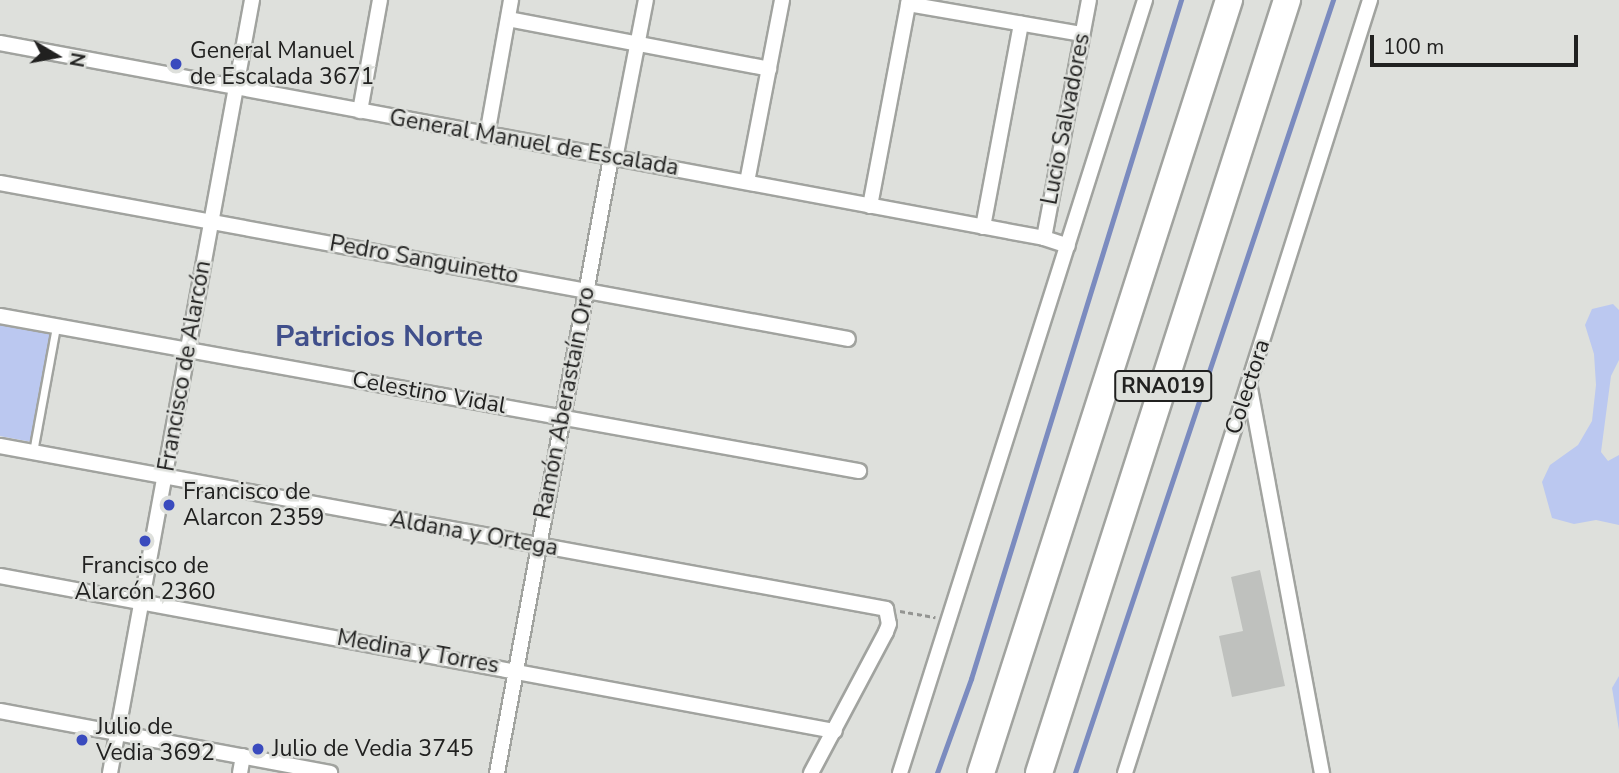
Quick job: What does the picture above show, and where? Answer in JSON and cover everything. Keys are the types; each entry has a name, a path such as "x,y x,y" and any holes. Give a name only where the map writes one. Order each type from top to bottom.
{"highway":[{"name":"RNA019","path":"981,773 1215,42 1226,0"},
{"name":"RNA019","path":"1039,773 1287,0"}],"street":[{"name":"Francisco de Alarcón","path":"110,773 252,0"},
{"path":"360,111 380,0"},
{"path":"487,135 511,0"},
{"name":"Ramón Aberastaín Oro","path":"497,773 586,290 646,0"},
{"path":"747,182 782,0"},
{"name":"Lucio Salvadores","path":"1044,238 1089,0"},
{"path":"900,773 1145,0"},
{"name":"Colectora","path":"1125,773 1370,0"},
{"path":"870,206 908,2 1082,34"},
{"path":"508,19 768,69"},
{"path":"983,227 1021,24"},
{"name":"General Manuel de Escalada","path":"0,43 1044,238 1068,246"},
{"name":"Pedro Sanguinetto","path":"0,183 848,339"},
{"name":"Celestino Vidal","path":"0,316 859,471"},
{"path":"1249,382 1322,773"},
{"name":"Aldana y Ortega","path":"0,446 886,609"},
{"name":"Medina y Torres","path":"0,576 835,731"},
{"path":"811,773 886,632 889,624 886,609"},
{"path":"0,711 330,773"},
{"path":"240,773 243,756"}],"lane":[{"path":"33,452 56,326"}],"path":[{"path":"886,609 948,620"}],"shaded area":[{"path":"1613,304 1619,310 1619,360 1611,376 1601,452 1608,461 1619,455 1619,525 1596,520 1574,524 1552,518 1542,482 1550,465 1578,445 1592,421 1596,385 1594,354 1585,325 1592,309"},
{"path":"0,323 51,332 32,442 0,436"},
{"path":"1619,676 1619,730 1612,688"}],"building":[{"path":"1260,570 1285,686 1232,697 1219,636 1243,631 1231,577"}],"waterway":[{"path":"937,773 971,679 1181,0"},
{"path":"1075,773 1333,0"}],"place":[{"name":"General Manuel de Escalada 3671","path":"176,64"},
{"name":"Francisco de Alarcon 2359","path":"169,505"},
{"name":"Francisco de Alarcón 2360","path":"145,541"},
{"name":"Julio de Vedia 3692","path":"82,740"},
{"name":"Julio de Vedia 3745","path":"258,749"}],"district":[{"name":"Patricios Norte","path":"379,337"}]}
